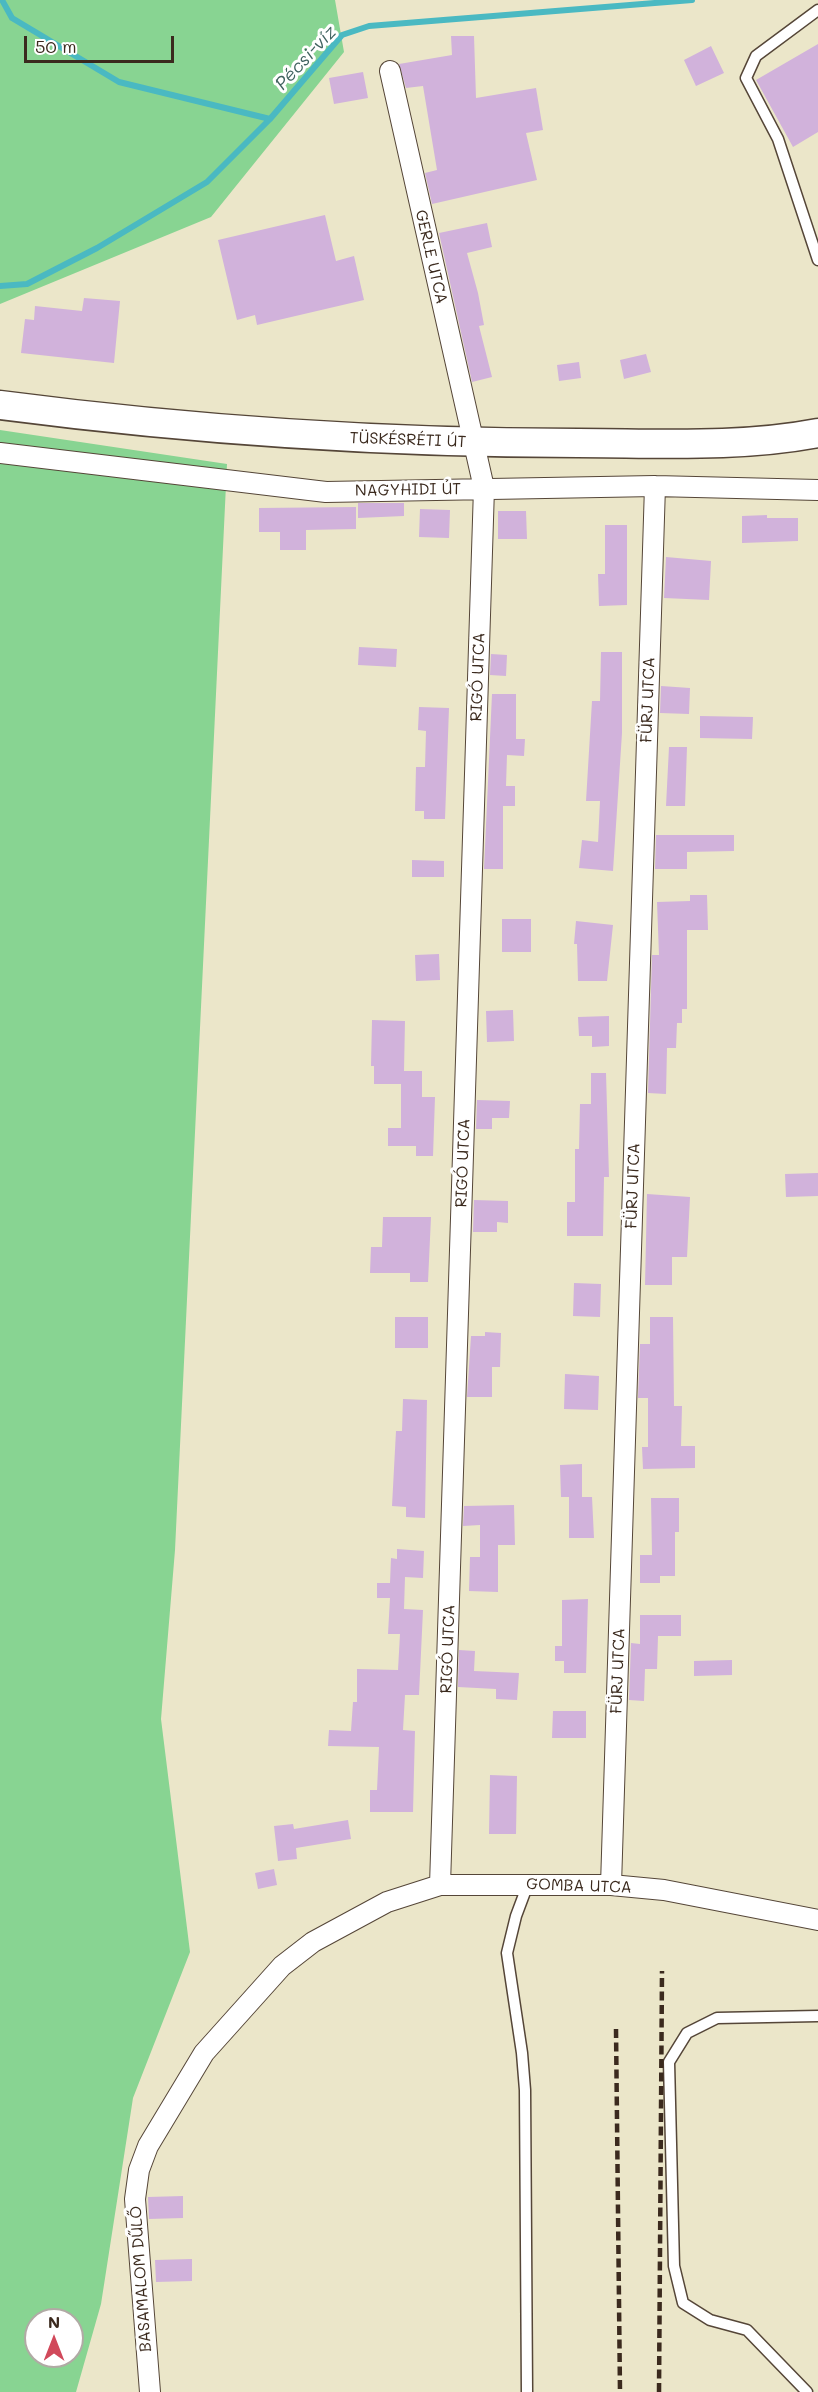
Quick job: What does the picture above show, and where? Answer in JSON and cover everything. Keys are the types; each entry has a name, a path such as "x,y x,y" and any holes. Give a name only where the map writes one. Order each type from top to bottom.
{"street":[{"name":"GERLE UTCA","path":"390,72 473,443"},
{"name":"TÜSKÉSRÉTI ÚT","path":"0,405 181,427 473,443 703,443 765,440 818,433"},
{"name":"RIGÓ UTCA","path":"440,1885 484,488 473,443"},
{"name":"NAGYHIDI ÚT","path":"0,453 326,492 655,486 818,490"},
{"name":"FÜRJ UTCA","path":"611,1885 655,486"},
{"name":"GOMBA UTCA","path":"345,1924 396,1898 440,1885 528,1884 611,1885 664,1890 818,1920"},
{"name":"BASAMALOM DŰLŐ","path":"150,2392 135,2199 139,2170 148,2146 204,2053 259,1990 282,1966 313,1942 345,1924"}],"lane":[{"path":"818,10 756,56 746,78 778,139 818,260"},
{"path":"527,2392 525,2090 522,2053 507,1953 516,1916 528,1884"},
{"path":"807,2392 747,2331 710,2320 683,2303 674,2266 669,2062 687,2033 717,2018 818,2016"}],"green space":[{"path":"0,0 335,0 344,52 211,217 0,304"},
{"path":"0,430 227,464 175,1550 161,1719 190,1952 133,2098 101,2304 84,2364 84,2308 24,2308 24,2368 83,2368 76,2392 0,2392"}],"building":[{"path":"451,36 474,36 476,98 536,88 543,130 526,133 537,180 432,204 425,173 437,170 423,86 406,88 399,64 452,55"},
{"path":"818,44 818,132 793,147 756,80"},
{"path":"711,46 724,73 696,86 684,60"},
{"path":"363,72 368,98 334,104 329,78"},
{"path":"325,215 336,261 354,256 364,300 257,325 255,315 237,320 218,240"},
{"path":"487,223 492,247 467,253 478,293 484,325 479,326 492,377 472,382 439,233"},
{"path":"84,298 120,301 114,363 21,353 25,319 34,320 35,306 82,311"},
{"path":"646,354 651,372 624,379 620,360"},
{"path":"579,362 581,378 559,381 557,365"},
{"path":"358,503 404,503 404,516 358,518"},
{"path":"356,507 356,529 306,530 306,550 280,550 280,532 259,532 259,508"},
{"path":"420,509 450,510 449,538 419,537"},
{"path":"498,511 526,511 527,539 498,539"},
{"path":"767,515 767,518 798,518 798,541 742,543 742,516"},
{"path":"605,525 627,525 627,605 599,606 598,574 605,574"},
{"path":"666,557 711,561 709,600 664,598"},
{"path":"359,647 397,649 396,667 358,665"},
{"path":"601,652 622,652 622,733 613,871 579,868 582,840 598,842 600,801 586,801 592,701 600,701"},
{"path":"491,654 507,655 506,676 490,675"},
{"path":"661,686 690,688 689,714 660,713"},
{"path":"492,694 516,694 516,739 525,739 524,756 507,755 506,786 515,786 515,806 503,806 503,869 484,869"},
{"path":"419,707 449,708 445,819 424,819 424,811 415,811 416,767 425,767 426,731 418,730"},
{"path":"700,716 753,717 752,739 700,738"},
{"path":"669,747 687,747 685,806 666,806"},
{"path":"656,835 734,835 734,851 687,852 687,869 655,869"},
{"path":"412,860 444,861 444,877 412,877"},
{"path":"690,895 707,895 708,930 687,930 687,1009 682,1009 682,1023 677,1023 676,1048 667,1048 666,1094 648,1093 652,955 659,955 657,902 690,901"},
{"path":"502,919 531,919 531,952 502,952"},
{"path":"576,921 613,925 607,981 578,981 577,944 574,944"},
{"path":"439,954 440,980 416,981 415,955"},
{"path":"513,1010 514,1041 487,1042 486,1011"},
{"path":"609,1016 609,1046 592,1047 592,1036 579,1036 578,1017"},
{"path":"372,1020 405,1021 404,1071 422,1071 422,1097 435,1097 433,1156 416,1156 416,1146 388,1146 388,1128 401,1128 401,1084 374,1084 374,1066 371,1066"},
{"path":"591,1073 606,1073 609,1177 604,1177 603,1236 567,1236 567,1202 575,1202 575,1149 579,1149 580,1104 591,1104"},
{"path":"477,1100 510,1101 509,1118 492,1118 492,1129 476,1129"},
{"path":"818,1173 818,1196 786,1197 785,1174"},
{"path":"647,1194 690,1197 687,1257 672,1257 672,1285 645,1285"},
{"path":"474,1200 508,1201 508,1223 497,1222 497,1232 473,1232"},
{"path":"383,1217 431,1217 428,1282 410,1282 410,1273 370,1273 371,1247 382,1247"},
{"path":"574,1283 601,1284 600,1317 573,1316"},
{"path":"395,1317 428,1317 428,1348 395,1348"},
{"path":"650,1317 673,1317 674,1406 682,1406 681,1446 695,1446 695,1468 643,1469 642,1447 648,1447 648,1398 638,1398 640,1344 650,1344"},
{"path":"485,1332 501,1333 500,1367 492,1367 492,1397 467,1397 471,1336 485,1336"},
{"path":"565,1374 599,1376 598,1410 564,1409"},
{"path":"403,1399 427,1400 425,1518 406,1517 406,1507 392,1506 396,1431 402,1431"},
{"path":"582,1464 582,1497 592,1497 594,1538 569,1538 569,1497 561,1497 560,1465"},
{"path":"651,1498 679,1498 679,1532 675,1532 675,1576 660,1576 660,1583 640,1583 640,1555 652,1555"},
{"path":"514,1505 515,1545 498,1545 498,1592 469,1591 470,1557 480,1557 480,1525 463,1526 464,1506"},
{"path":"397,1549 424,1551 423,1578 405,1577 404,1609 423,1610 419,1695 405,1695 403,1730 415,1731 413,1812 370,1812 370,1790 377,1790 379,1747 328,1746 329,1730 351,1731 353,1702 357,1702 357,1669 398,1670 400,1634 388,1634 390,1598 377,1598 377,1583 390,1583 391,1558 397,1559"},
{"path":"588,1599 586,1673 564,1673 564,1661 555,1661 555,1646 562,1646 562,1600"},
{"path":"640,1615 681,1615 681,1636 658,1636 657,1669 645,1669 644,1701 629,1700 631,1643 640,1644"},
{"path":"459,1650 475,1651 474,1671 519,1673 517,1700 496,1699 496,1689 458,1687"},
{"path":"732,1660 732,1675 694,1676 694,1661"},
{"path":"553,1711 586,1711 586,1738 552,1738"},
{"path":"490,1775 517,1776 516,1834 489,1834"},
{"path":"348,1820 351,1839 296,1848 297,1859 278,1861 274,1826 293,1824 294,1829"},
{"path":"274,1869 277,1885 258,1889 255,1873"},
{"path":"183,2196 183,2218 149,2219 148,2197"},
{"path":"192,2259 192,2281 156,2282 155,2260"}],"waterway":[{"path":"2,0 12,18 119,82 270,119"},
{"name":"Pécsi-víz","path":"0,286 27,284 97,248 207,182 270,119 342,35 369,26 692,0"}],"railway":[{"path":"659,2392 662,1971"},
{"path":"616,2029 620,2392"}]}
